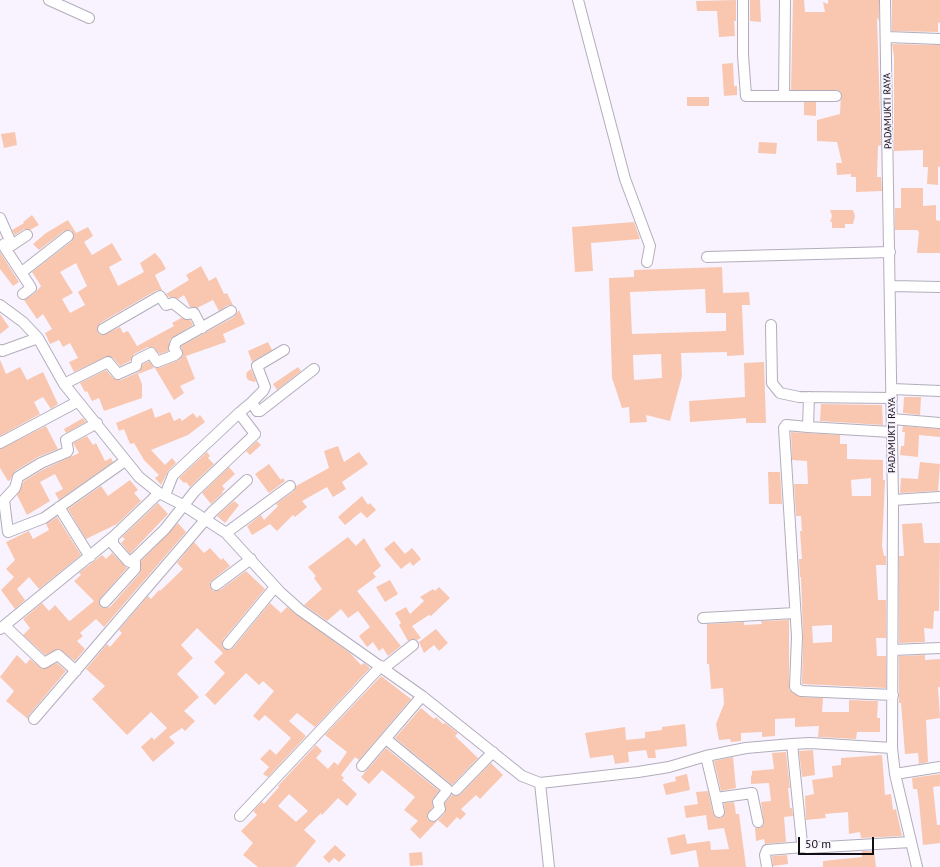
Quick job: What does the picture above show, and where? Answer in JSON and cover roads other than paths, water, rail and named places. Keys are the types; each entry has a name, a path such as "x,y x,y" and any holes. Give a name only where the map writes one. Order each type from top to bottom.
{"street":[{"path":"49,0 89,18"},
{"path":"578,0 625,179 650,246 651,250 646,262"},
{"path":"743,0 744,94 747,97 836,96"},
{"path":"784,96 785,0"},
{"name":"PADAMUKTI RAYA","path":"885,0 887,37 891,286 891,432 893,500 892,748 917,867"},
{"path":"887,37 940,39"},
{"path":"0,218 12,245"},
{"path":"24,294 31,287 3,245 12,245 27,235"},
{"path":"22,272 68,236"},
{"path":"707,257 890,252"},
{"path":"891,286 940,287"},
{"path":"103,329 160,296 166,305 173,303 187,314 194,313 202,328"},
{"path":"0,305 23,322 38,338 68,382 77,402 97,423 125,461 139,477 208,516 228,532 275,587 300,610 386,665 422,696 522,776 540,783 653,770 706,756 746,748 792,744 810,743 892,748"},
{"path":"68,382 108,362 119,373 136,366 137,360 150,353 156,362 159,362 176,354 174,348 176,342 231,310"},
{"path":"771,325 772,383 780,394 808,397 940,391"},
{"path":"0,350 2,351 38,338"},
{"path":"76,671 58,655 44,663 2,627 90,557 165,491 173,475 263,391 265,387 257,366 284,350"},
{"path":"252,402 257,411 260,411 314,369"},
{"path":"808,397 808,427"},
{"path":"0,443 77,402"},
{"path":"113,537 113,544 128,561 133,560 165,529 195,491 255,434 239,413"},
{"path":"892,419 940,423"},
{"path":"97,423 66,440 67,452 41,463 18,477 15,488 4,500 8,532 44,518 125,461"},
{"path":"891,432 786,425 784,428 795,613 797,689 893,695"},
{"path":"34,719 208,516 247,480"},
{"path":"228,532 240,521 290,486"},
{"path":"893,500 940,497"},
{"path":"59,507 90,557"},
{"path":"216,585 251,559"},
{"path":"105,602 135,569 135,562 133,560"},
{"path":"228,644 275,587"},
{"path":"703,618 795,613"},
{"path":"240,816 386,665 413,645"},
{"path":"892,650 940,648"},
{"path":"362,766 422,696"},
{"path":"386,739 447,789 438,802 440,809 433,816"},
{"path":"792,744 802,843 804,847"},
{"path":"456,790 492,752"},
{"path":"706,756 719,812"},
{"path":"897,773 940,767"},
{"path":"540,783 549,867"},
{"path":"716,798 752,793 758,822"},
{"path":"767,867 765,855 767,850 911,842"}]}
